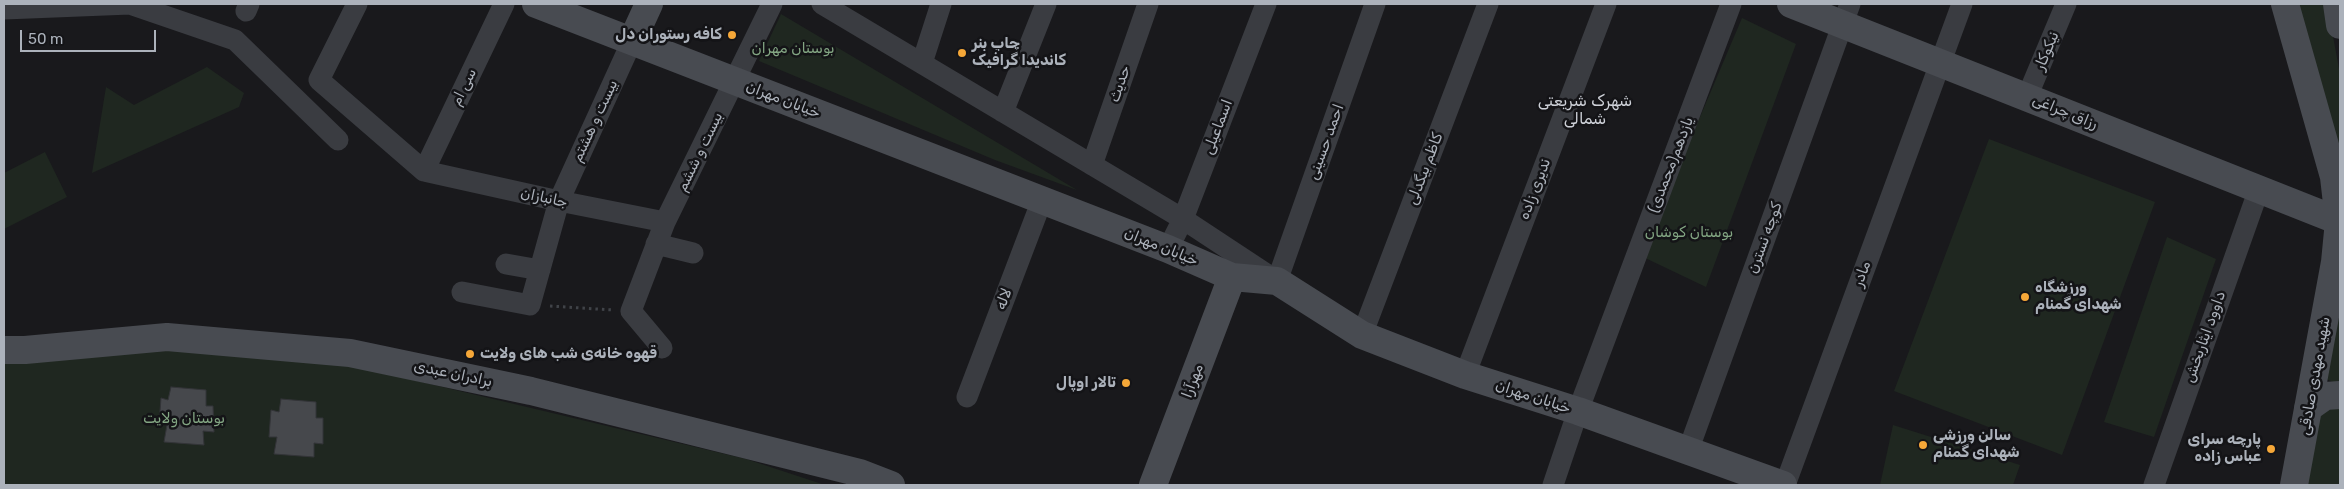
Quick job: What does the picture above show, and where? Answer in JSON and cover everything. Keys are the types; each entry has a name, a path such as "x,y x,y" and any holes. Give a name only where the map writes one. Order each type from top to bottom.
{"main road":[{"name":"خیابان مهران","path":"536,4 1168,249 1232,277 1277,281 1362,335 1464,375 1578,411 1784,485"},
{"path":"632,41 649,4"},
{"name":"رزاق چراغی","path":"1791,4 1846,14 1940,63 2340,221"},
{"name":"شهید مهدی صادقی","path":"2286,4 2334,177 2340,221 2336,262 2294,485"},
{"path":"2337,4 2340,25"},
{"name":"مهرآرا","path":"1153,485 1232,277"},
{"name":"برادران عبدی","path":"4,350 25,350 167,337 350,352 531,390 860,473 891,485"},
{"path":"2308,408 2325,396 2340,394"}],"street":[{"path":"4,9 130,4 235,40 338,140"},
{"path":"357,4 319,80 424,171"},
{"name":"سی ام","path":"424,171 504,4"},
{"name":"بیست و ششم","path":"631,311 665,222 772,4"},
{"path":"824,4 1183,219 1277,281"},
{"path":"922,63 941,4"},
{"path":"1003,112 1046,4"},
{"name":"حدیث","path":"1092,165 1148,4"},
{"name":"اسماعیلی","path":"1168,249 1183,219 1266,4"},
{"name":"احمد حسینی","path":"1277,281 1375,4"},
{"name":"کاظم بیگدلی","path":"1362,335 1488,4"},
{"name":"ندیری زاده","path":"1464,375 1606,4"},
{"name":"یازدهم(محمدی)","path":"1553,485 1578,411 1731,4"},
{"name":"مادر","path":"1784,485 1962,4"},
{"name":"نیکوکار","path":"2027,98 2066,4"},
{"name":"کوچه نسترن","path":"1688,452 1846,14"},
{"name":"بیست و هشتم","path":"530,305 559,202 632,41"},
{"name":"جانبازان","path":"424,171 559,202 665,222"},
{"name":"داوود ایثاربخش","path":"2154,485 2259,189"},
{"name":"لاله","path":"967,397 1042,200"},
{"path":"656,244 694,253"},
{"path":"506,264 540,270"},
{"path":"462,292 530,305"},
{"path":"631,311 662,348"}],"path":[{"path":"530,305 631,311"}],"green space":[{"path":"2298,4 2327,4 2340,74 2340,165"},
{"name":"بوستان مهران","path":"781,14 1077,190 995,160 759,61"},
{"name":"بوستان کوشان","path":"1742,18 1796,44 1706,287 1641,256"},
{"path":"207,67 244,93 239,107 92,173 106,87 134,105"},
{"name":"ورزشگاه شهدای گمنام","path":"1989,139 2155,202 2062,455 1894,391"},
{"path":"45,152 67,197 4,229 4,173"},
{"path":"2167,237 2216,259 2154,437 2104,422"},
{"path":"2340,306 2340,385 2326,379"},
{"name":"بوستان ولایت","path":"169,350 350,365 746,459 825,485 4,485 4,360"},
{"path":"2340,406 2340,485 2305,485 2320,410"},
{"name":"سالن ورزشی شهدای گمنام","path":"1893,425 2020,465 2013,485 1880,485"}],"building":[{"path":"171,387 206,390 206,406 213,406 214,432 203,431 204,445 164,442 167,425 159,425 161,398 168,400"},
{"path":"281,399 316,402 316,418 323,418 323,444 314,443 314,457 274,454 277,437 269,437 271,410 279,412"}],"place":[{"name":"کافه رستوران دل","path":"732,35"},
{"name":"چاپ بنر کاندیدا گرافیک","path":"962,53"},
{"name":"ورزشگاه شهدای گمنام","path":"2025,297"},
{"name":"قهوه خانه‌ی شب های ولایت","path":"470,354"},
{"name":"تالار اوپال","path":"1126,383"},
{"name":"سالن ورزشی شهدای گمنام","path":"1923,445"},
{"name":"پارچه سرای عباس زاده","path":"2271,449"}],"district":[{"name":"شهرک شریعتی شمالی","path":"1585,110"}]}
